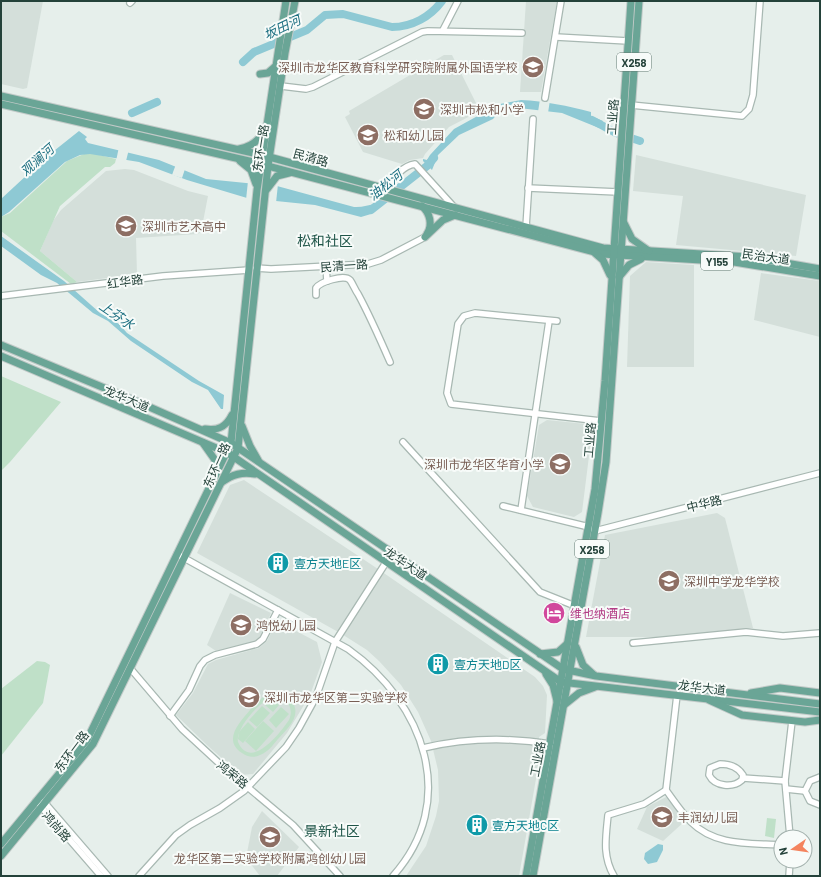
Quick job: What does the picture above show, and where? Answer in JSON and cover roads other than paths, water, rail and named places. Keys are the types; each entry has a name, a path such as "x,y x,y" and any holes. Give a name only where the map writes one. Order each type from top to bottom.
{"main road":[{"name":"东环一路","path":"231,455 232,418 235,396 265,192 269,182 266,156 268,122 286,1"},
{"name":"东环一路","path":"1,844 87,740 177,554 231,455 238,448 244,399 253,269 257,190 256,181 260,164 266,156 281,86 285,53 292,23 295,1"},
{"name":"工业路","path":"617,253 623,218 629,147 626,123 628,41 631,1"},
{"name":"工业路","path":"572,642 575,606 595,489 617,253 618,192 621,146 631,105 639,1"},
{"path":"260,74 268,73 276,66"},
{"name":"民清路","path":"1,96 266,156 617,253"},
{"name":"民清路","path":"1,104 234,157 379,194 593,252 617,253"},
{"path":"235,149 246,148 255,142 262,134 268,122"},
{"path":"234,157 248,166 256,181"},
{"path":"269,182 279,175 294,172"},
{"path":"422,206 430,221 430,229 426,237"},
{"path":"426,237 446,218 457,215"},
{"path":"593,252 603,260 615,279 629,265 650,255 632,240 624,226 623,218"},
{"name":"民治大道","path":"617,253 734,262 820,276"},
{"name":"民治大道","path":"650,255 752,257 820,269"},
{"name":"工业路","path":"533,876 564,705 566,671 595,531 606,462 615,279"},
{"name":"龙华大道","path":"1,345 231,443 566,671 820,704"},
{"name":"龙华大道","path":"1,356 202,441 231,455 544,670 565,682 820,712"},
{"path":"199,429 218,429 226,425 232,418"},
{"path":"241,422 250,446 260,463"},
{"path":"202,441 215,460 217,482 239,473 260,475"},
{"name":"东环一路","path":"1,856 93,744 184,558 217,482"},
{"path":"540,654 558,652 572,642 581,661 588,671 596,676"},
{"path":"544,670 553,685 556,696 556,713"},
{"name":"工业路","path":"526,876 556,713 565,682"},
{"path":"564,705 579,693 601,686"},
{"path":"742,694 780,688 820,692"},
{"path":"708,699 742,715 805,722 820,720"}],"street":[{"path":"443,30 458,1"},
{"path":"545,98 562,1"},
{"path":"631,105 738,116 746,113 749,109 753,95 760,1"},
{"path":"281,86 306,89 313,88 422,32 443,30 522,33"},
{"path":"556,37 628,41"},
{"path":"526,227 533,119"},
{"path":"386,189 403,170 412,164 417,166 454,207"},
{"path":"528,188 618,192"},
{"name":"民清一路","path":"253,269 373,263 426,237"},
{"path":"326,266 327,281"},
{"name":"红华路","path":"1,296 163,276 253,269"},
{"path":"316,295 317,286 327,281 345,278 350,280 390,362"},
{"path":"557,321 472,313 464,316 458,324 447,393 451,404 602,421"},
{"path":"522,510 548,320"},
{"path":"403,442 540,592 575,606"},
{"name":"中华路","path":"595,531 820,473"},
{"path":"503,506 589,527 595,531"},
{"path":"139,876 170,841 183,830 228,803 248,787 286,747 305,718 322,682 335,642 392,553"},
{"path":"177,554 335,642 373,668 393,691 409,717 423,748 429,786 426,814 417,841 402,865 392,876"},
{"path":"170,716 189,690 203,663 211,656 256,644 265,635 278,610"},
{"path":"633,643 746,632 783,636 820,633"},
{"name":"鸿荣路","path":"130,668 170,716 207,754 293,824 340,876"},
{"path":"677,695 666,790 691,822 711,836 735,843 773,845"},
{"path":"789,829 785,781 792,721"},
{"path":"423,748 454,742 486,739 519,740 550,744"},
{"path":"743,778 739,770 727,764 713,766 709,772 711,778 723,785 737,783 743,778 785,781"},
{"path":"805,791 810,781 820,777"},
{"path":"786,789 805,791"},
{"path":"614,876 607,862 605,852 608,815 644,804 666,790"},
{"path":"805,791 810,801 820,805"},
{"name":"鸿尚路","path":"36,801 43,805 108,876"},
{"name":"鸿尚路","path":"43,805 101,876"}],"water":[{"path":"521,100 539,101 591,112 591,116 603,121 599,128 562,113 519,108 506,109 500,111 493,119 459,135 438,155 432,170 423,161 423,159 427,160 454,129 483,113 482,110 494,107 495,105"},
{"path":"79,131 87,137 85,139 88,143 159,160 206,179 277,186 354,207 375,204 382,205 371,214 361,217 315,205 247,198 187,180 139,162 90,154 80,155 65,162 9,212 1,217 1,199 30,172 32,173 40,166 40,162"},
{"path":"1,236 64,281 100,313 119,324 127,333 199,381 224,395 223,409 221,409 208,390 192,382 131,341 108,321 93,313 57,283 41,275 1,246"},
{"path":"658,844 663,845 663,850 657,862 648,864 644,859 645,853"}],"waterway":[{"name":"坂田河","path":"243,62 254,52 307,30 325,15 343,14 392,27 399,27 420,20 432,12 442,1"},
{"name":"坂田河","path":"132,113 157,102"},
{"name":"油松河","path":"592,120 616,133 640,141"},
{"name":"油松河","path":"371,210 427,166 434,158"}],"place":[{"name":"深圳市龙华区教育科学研究院附属外国语学校","path":"533,67"},
{"name":"深圳市松和小学","path":"424,109"},
{"name":"松和幼儿园","path":"368,135"},
{"name":"深圳市艺术高中","path":"126,226"},
{"name":"深圳市龙华区华育小学","path":"560,464"},
{"name":"壹方天地E区","path":"278,563"},
{"name":"深圳中学龙华学校","path":"669,581"},
{"name":"维也纳酒店","path":"554,613"},
{"name":"鸿悦幼儿园","path":"241,625"},
{"name":"壹方天地D区","path":"438,664"},
{"name":"深圳市龙华区第二实验学校","path":"249,697"},
{"name":"丰润幼儿园","path":"662,817"},
{"name":"壹方天地C区","path":"477,825"},
{"name":"龙华区第二实验学校附属鸿创幼儿园","path":"270,837"}],"district":[{"name":"松和社区","path":"325,240"},
{"name":"景新社区","path":"332,830"}],"water label":[{"name":"观澜河","path":"37,160"},
{"name":"上芬水","path":"117,315"}]}
